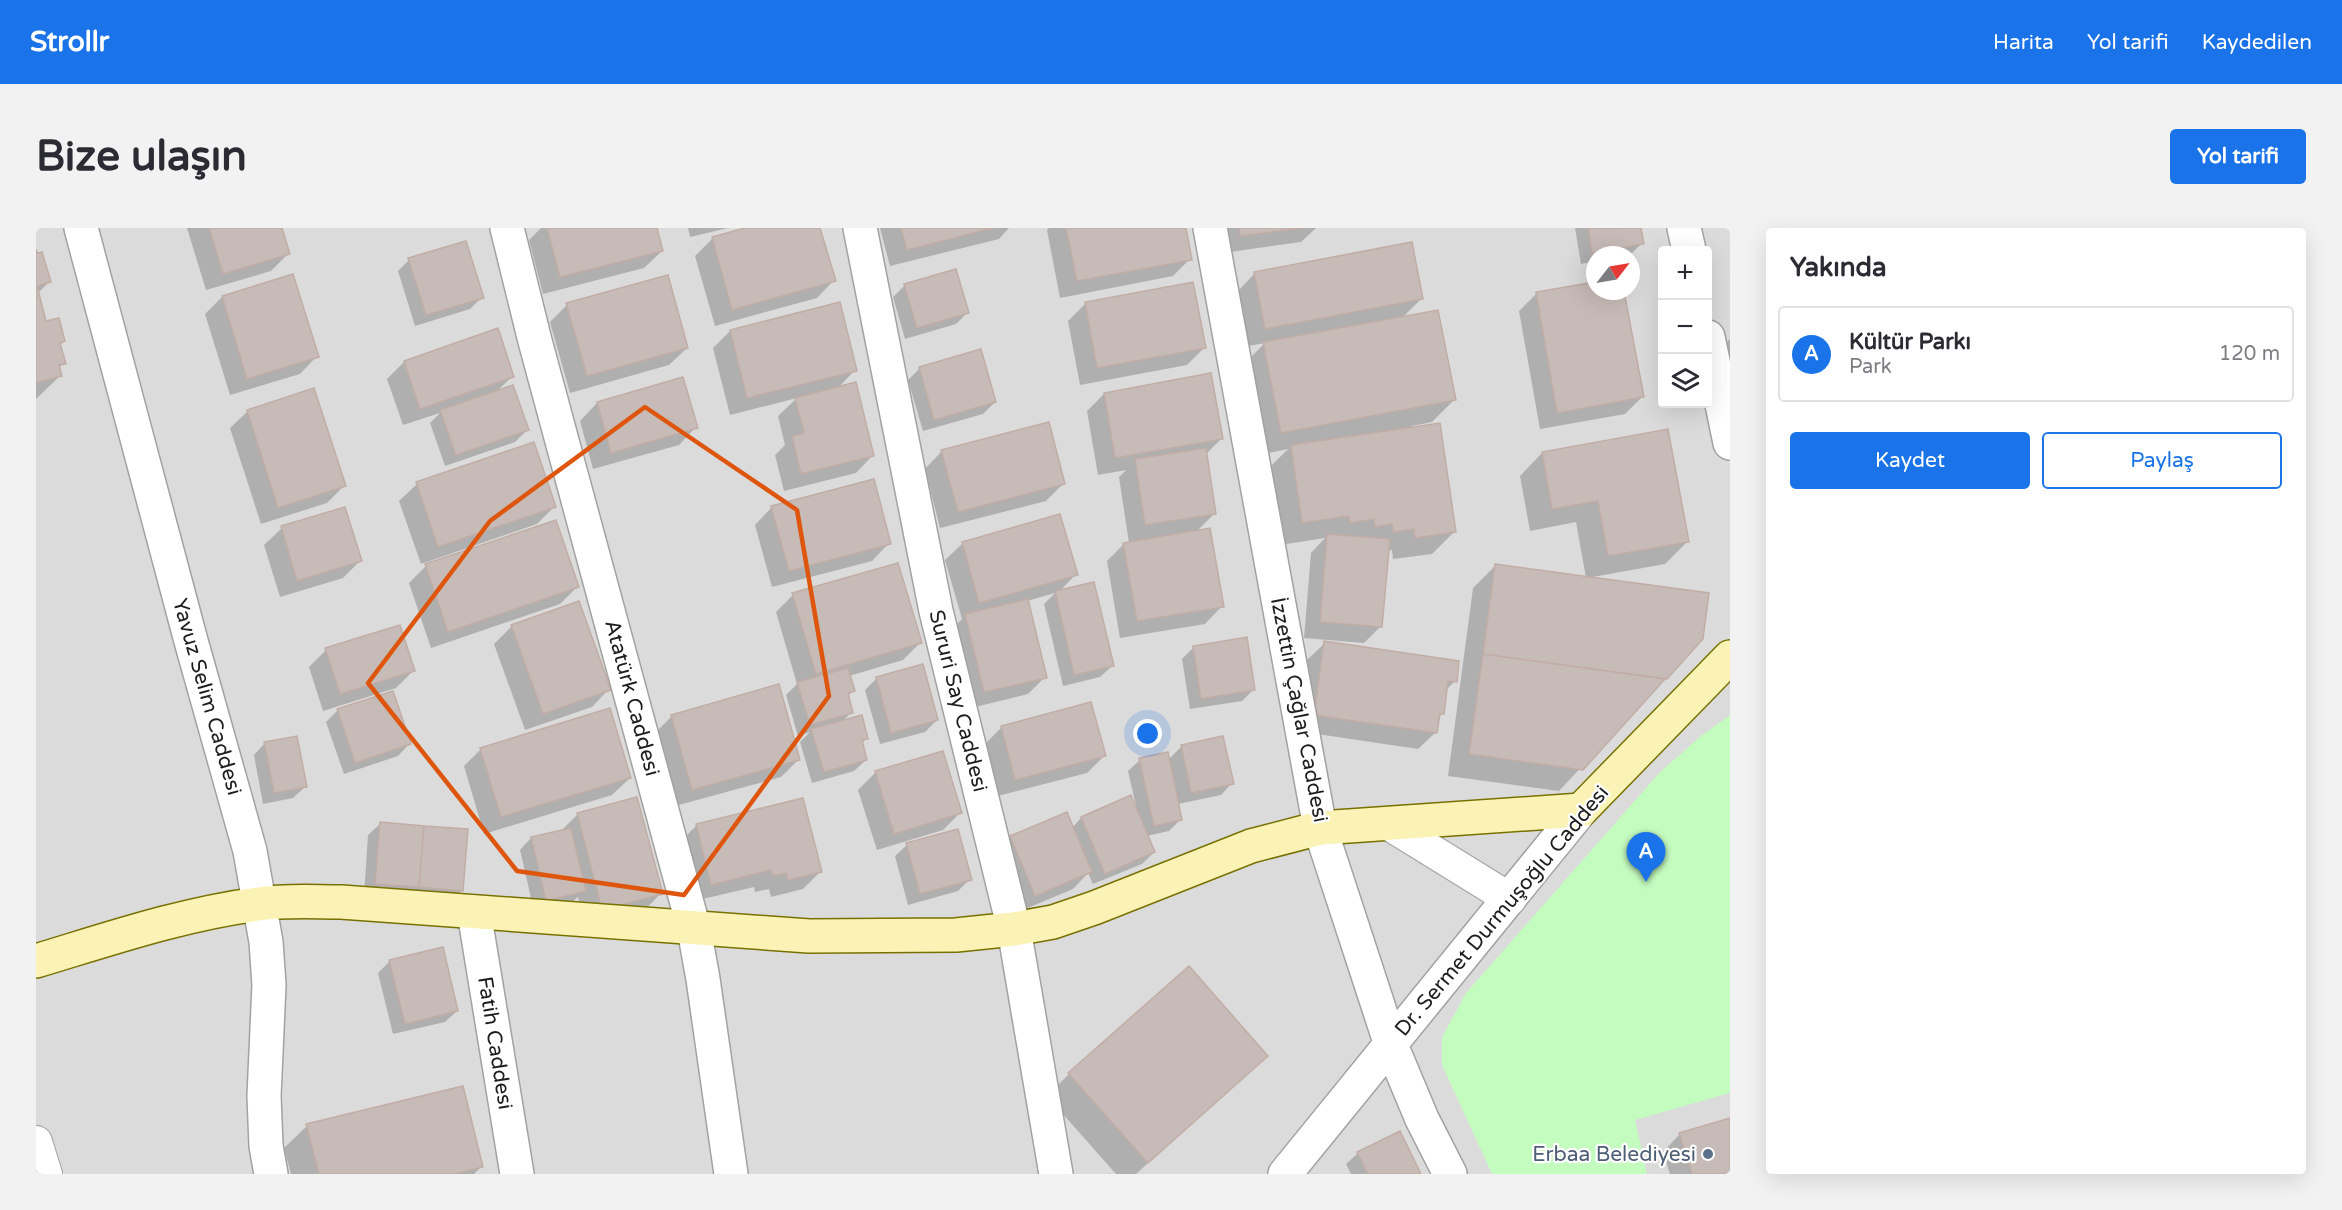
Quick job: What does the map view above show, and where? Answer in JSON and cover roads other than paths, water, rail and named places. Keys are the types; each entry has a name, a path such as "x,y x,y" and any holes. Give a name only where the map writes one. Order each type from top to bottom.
{"main road":[{"name":"Dr. Sermet Durmuşoğlu Caddesi","path":"1581,810 1730,657"},
{"path":"36,961 176,920 261,903 294,901 341,902 809,936 956,935 1014,929 1063,918 1251,846 1320,828 1581,810"}],"street":[{"name":"Yavuz Selim Caddesi","path":"81,228 191,641 250,850 261,903 269,985 264,1095 266,1146 271,1174"},
{"name":"Atatürk Caddesi","path":"507,228 541,364 694,929 731,1174"},
{"name":"Sururi Say Caddesi","path":"860,228 936,611 1014,929 1056,1174"},
{"name":"İzzettin Çağlar Caddesi","path":"1210,228 1320,828 1391,1045 1422,1119 1450,1174"},
{"path":"1684,228 1688,246"},
{"path":"1711,354 1730,443"},
{"name":"Dr. Sermet Durmuşoğlu Caddesi","path":"1285,1174 1581,810"},
{"path":"1387,823 1510,898"},
{"name":"Fatih Caddesi","path":"474,912 517,1174"},
{"path":"36,1142 46,1174"}],"place":[{"name":"Kültür Parkı","path":"1646,882"},
{"name":"Erbaa Belediyesi","path":"1708,1154"}]}
